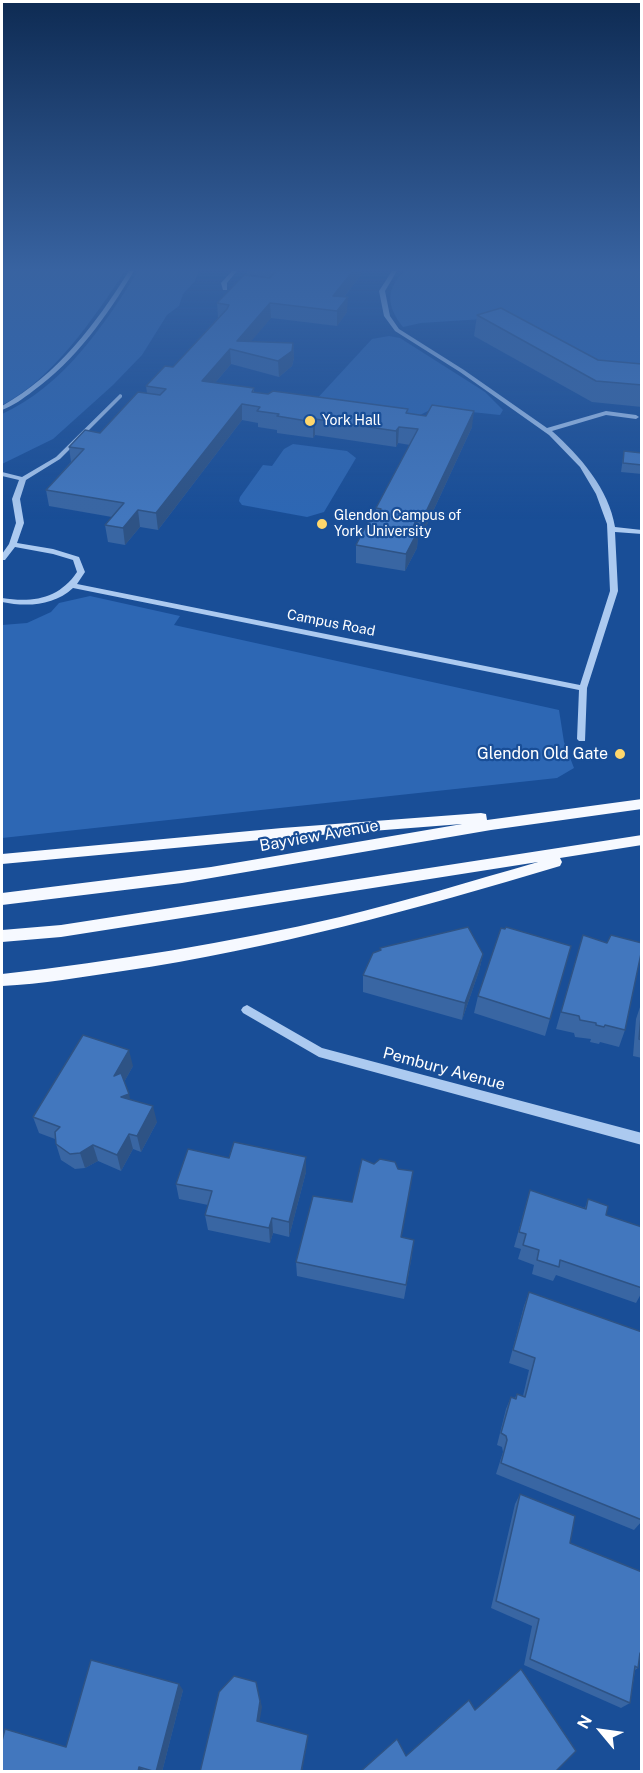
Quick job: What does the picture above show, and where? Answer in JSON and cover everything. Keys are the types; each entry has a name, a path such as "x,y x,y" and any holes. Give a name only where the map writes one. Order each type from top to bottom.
{"main road":[{"name":"Bayview Avenue","path":"2,899 74,892 240,868 567,812 642,804"},
{"path":"2,859 282,833 567,812"},
{"path":"2,936 61,931 642,840"},
{"path":"2,980 178,955 286,934 387,911 618,844"}],"street":[{"path":"2,408 43,383 71,354"},
{"path":"435,354 546,430 583,466 600,494 611,529 614,591 583,688 582,739"},
{"path":"2,558 13,544 20,523 16,498 22,479 58,458 120,396"},
{"path":"546,430 606,413 636,417"},
{"path":"2,474 22,479"},
{"path":"611,529 642,532"},
{"path":"2,600 34,603 57,597 74,586 81,572 76,559 59,551 13,544"},
{"name":"Campus Road","path":"74,586 583,688"},
{"name":"Pembury Avenue","path":"247,1011 319,1052 642,1139"}],"shaded area":[{"path":"2,354 64,354 38,380 2,405"},
{"path":"79,354 143,354 113,385 53,439 2,464 2,414 44,388"},
{"path":"358,354 425,354 485,392 503,410 500,415 434,408 418,416 313,403"},
{"path":"570,354 641,354 641,382"},
{"path":"293,444 347,451 356,458 324,512 307,517 242,505 239,501 240,497 263,465 272,466 284,449"},
{"path":"90,596 180,616 174,625 559,710 564,742 574,768 557,778 2,838 2,625 27,623 51,612 59,603"}],"building":[{"path":"185,354 226,354 202,381 254,388 252,392 268,394 273,391 408,409 406,413 426,416 432,405 474,411 424,516 418,516 413,527 419,527 418,531 406,554 356,545 368,522 376,520 381,509 376,508 418,429 399,427 396,431 315,419 313,422 257,411 260,407 242,404 156,513 138,510 123,528 105,525 124,503 46,490 84,449 69,447 85,430 100,433 138,392 160,395 166,389 146,386 165,366 173,367"},
{"path":"249,354 288,354 278,361"},
{"path":"547,354 586,354 598,360 642,364 642,385 596,381"},
{"path":"624,451 642,453 642,465 623,463"},
{"path":"468,927 483,954 465,1003 363,975 373,953 381,950 380,948"},
{"path":"506,927 571,946 550,1019 478,996 501,928"},
{"path":"583,935 607,943 611,935 642,943 625,1030 596,1025 596,1023 580,1020 579,1016 561,1012"},
{"path":"642,1005 642,1040 639,1039"},
{"path":"83,1035 129,1050 114,1076 121,1073 129,1094 121,1097 153,1106 137,1136 129,1134 117,1155 93,1145 80,1153 70,1154 56,1144 55,1132 60,1127 33,1117"},
{"path":"234,1142 306,1157 289,1222 272,1218 269,1228 205,1215 212,1191 176,1184 188,1149 229,1158"},
{"path":"362,1159 374,1164 380,1159 395,1162 398,1169 413,1171 401,1237 414,1240 406,1285 296,1262 313,1196 352,1202"},
{"path":"530,1190 586,1209 588,1199 608,1206 606,1215 642,1227 642,1288 560,1260 559,1267 537,1260 539,1250 523,1245 526,1234 519,1232"},
{"path":"529,1292 642,1332 642,1520 501,1463 507,1440 506,1436 501,1433 511,1397 516,1399 517,1394 525,1397 535,1358 513,1350"},
{"path":"520,1494 575,1516 570,1543 642,1572 642,1654 640,1653 638,1668 635,1666 630,1703 530,1659 539,1619 496,1601"},
{"path":"91,1660 179,1684 156,1772 139,1767 138,1772 2,1772 2,1741 5,1729 66,1747"},
{"path":"521,1669 576,1751 555,1772 360,1772 397,1739 406,1756 469,1700 475,1710"},
{"path":"234,1676 256,1682 260,1701 257,1721 308,1735 301,1772 200,1772 219,1692"}],"place":[{"name":"York Hall","path":"310,421"},
{"name":"Glendon Campus of York University","path":"322,524"},
{"name":"Glendon Old Gate","path":"620,754"}]}
